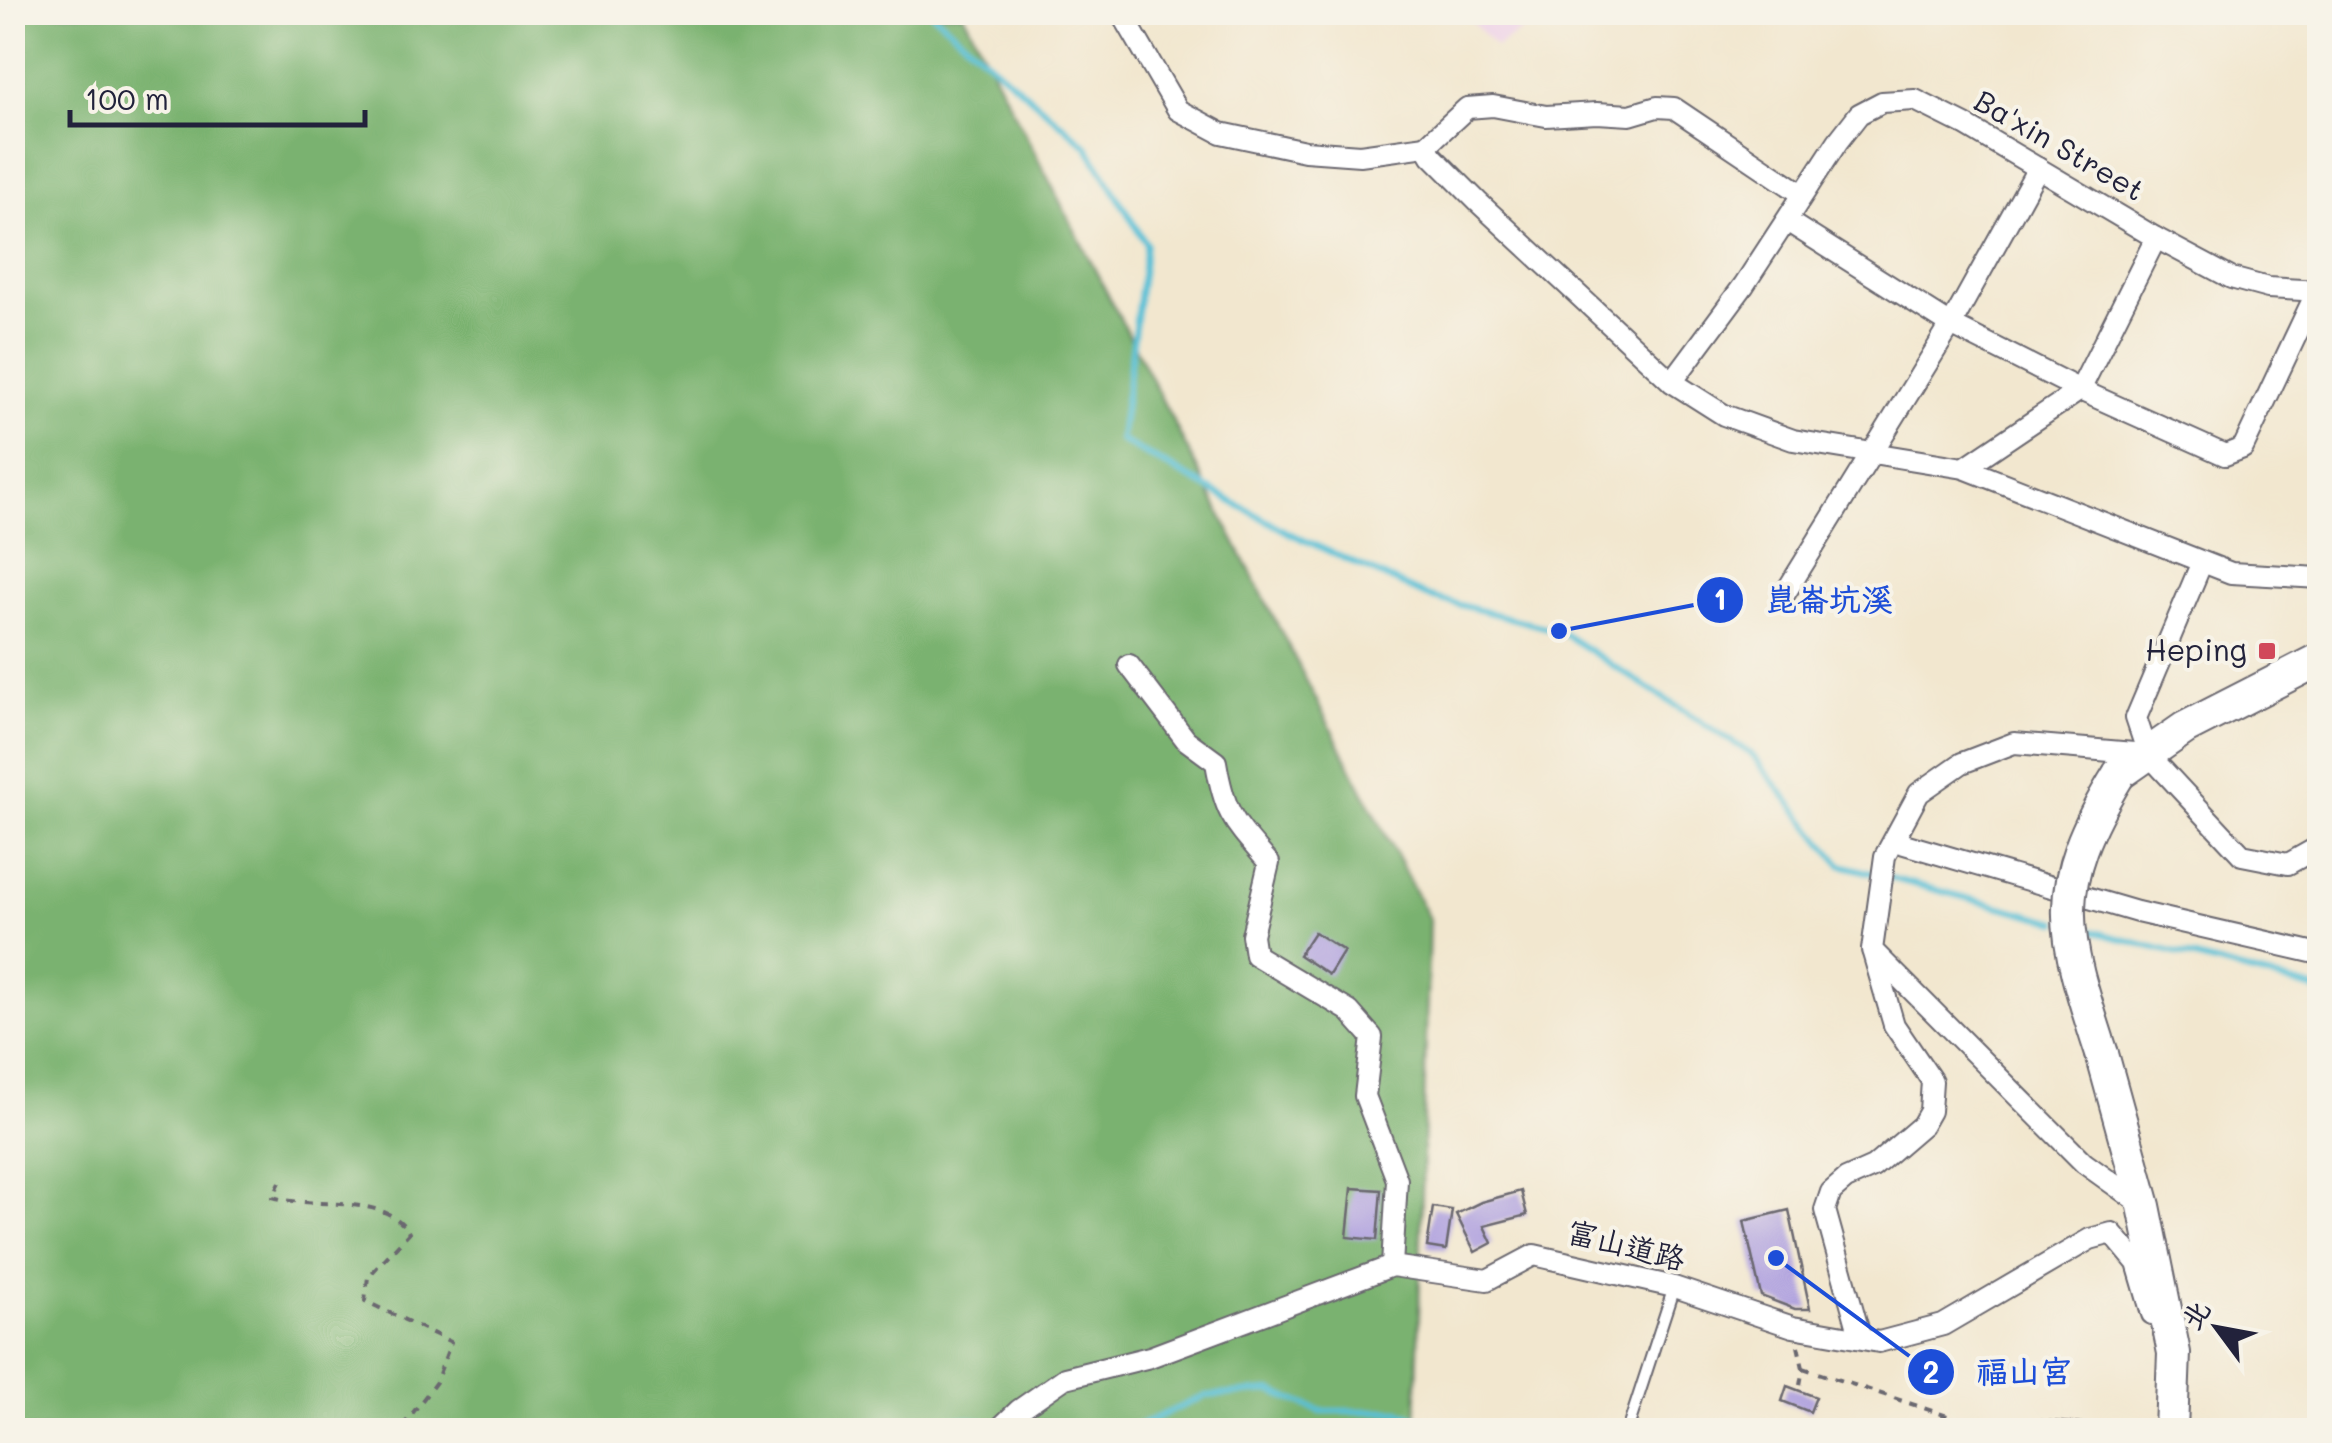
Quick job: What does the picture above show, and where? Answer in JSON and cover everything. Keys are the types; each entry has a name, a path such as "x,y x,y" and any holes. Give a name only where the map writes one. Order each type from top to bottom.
{"main road":[{"path":"2171,1430 2174,1353 2144,1206 2073,966 2067,906 2072,868 2092,817 2119,774 2185,728 2320,659"}],"street":[{"path":"1121,12 1178,110 1220,133 1304,150 1360,155 1426,146 1466,108 1493,106 1546,116 1630,116 1658,107 1674,108 1802,194"},
{"name":"Ba'xin Street","path":"1672,382 1859,114 1882,102 1915,100 1965,124 2231,278 2268,288 2318,291"},
{"path":"1426,146 1478,202 1672,382 1724,415 1778,435 1871,455 1964,468 2231,573 2320,578"},
{"path":"1784,595 1951,325 2038,168"},
{"path":"1787,221 1951,325 2080,390 2225,454 2243,448 2318,291"},
{"path":"1964,468 2080,390 2156,238"},
{"path":"2202,562 2136,718 2148,754 2242,855 2288,864 2320,846"},
{"path":"1129,665 1186,740 1216,762 1230,817 1269,863 1252,935 1255,955 1349,1011 1372,1037 1365,1096 1397,1180 1392,1266"},
{"path":"1860,1336 1825,1210 1830,1192 1846,1179 1873,1167 1922,1124 1930,1111 1932,1081 1894,1024 1872,950 1885,856 1919,793 1962,764 2014,742 2148,754"},
{"path":"1894,841 2138,912 2320,954"},
{"path":"1872,950 2084,1163 2144,1206"},
{"name":"富山道路","path":"1004,1426 1066,1378 1150,1357 1392,1266 1487,1280 1534,1255 1674,1288 1794,1327 1879,1342 1944,1325 2090,1239 2112,1233 2137,1263 2160,1341 2174,1353"}],"lane":[{"path":"1637,1430 1629,1426 1674,1288"},
{"path":"2030,1430 2032,1425 2084,1430"}],"path":[{"path":"280,1182 273,1198 368,1207 402,1222 409,1234 368,1277 365,1301 452,1342 436,1382 400,1430"},
{"path":"1794,1327 1803,1368 1799,1391"},
{"path":"1803,1368 1990,1430"}],"shaded area":[{"path":"1463,13 1548,13 1496,47"}],"green space":[{"path":"12,13 963,13 1429,919 1416,1430 13,1430"}],"building":[{"path":"1314,932 1344,951 1329,975 1299,955"},
{"path":"1352,1188 1381,1190 1377,1240 1347,1237"},
{"path":"1521,1191 1527,1215 1484,1226 1492,1243 1475,1252 1456,1214"},
{"path":"1433,1207 1452,1210 1446,1250 1427,1247"},
{"path":"1789,1210 1810,1309 1795,1309 1761,1296 1744,1221"},
{"path":"1787,1386 1816,1397 1810,1412 1782,1401"}],"waterway":[{"path":"931,12 1087,146 1146,244 1120,440 1291,534 1426,596 1559,631 1751,754 1841,865 2058,922"},
{"path":"2080,928 2320,993"},
{"path":"1129,1430 1205,1396 1271,1391 1321,1411 1399,1411 1441,1430"},
{"path":"887,1430 957,1419 999,1426"}],"place":[{"name":"崑崙坑溪","path":"1559,631"},
{"name":"Heping","path":"2267,651"},
{"name":"福山宮","path":"1776,1258"}]}
